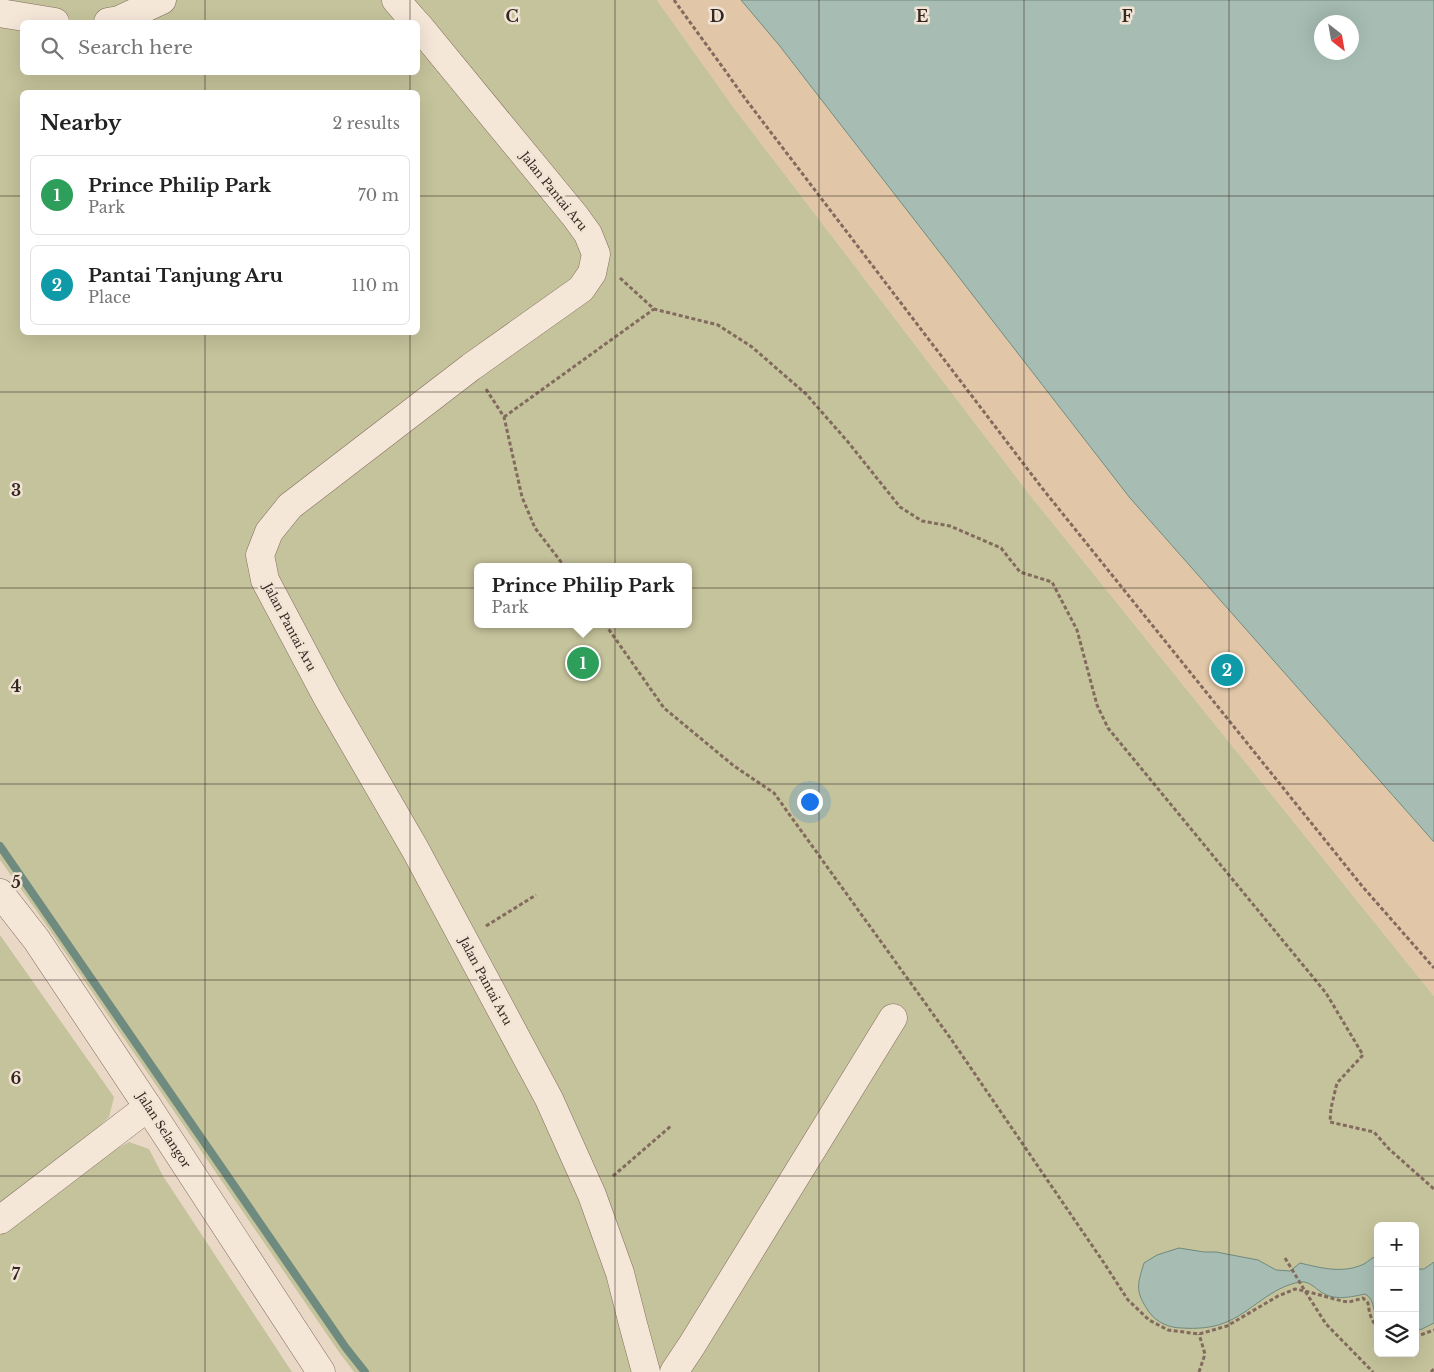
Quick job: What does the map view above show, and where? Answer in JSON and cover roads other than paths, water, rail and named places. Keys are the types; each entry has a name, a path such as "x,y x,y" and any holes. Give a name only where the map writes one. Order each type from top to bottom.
{"street":[{"path":"119,20 162,0"},
{"name":"Jalan Pantai Aru","path":"396,0 413,20"},
{"path":"0,13 43,20"},
{"name":"Jalan Pantai Aru","path":"420,29 588,234 596,254 592,273 582,289 472,367 290,506 269,532 260,556 265,580 287,623 327,697 415,849 549,1099 592,1194 620,1273 646,1372"},
{"name":"Jalan Selangor","path":"0,893 36,939 321,1372"},
{"path":"674,1372 698,1337 893,1018"},
{"path":"0,1220 148,1107"}],"waterway":[{"path":"0,846 346,1348 365,1372"}],"place":[{"name":"Prince Philip Park","path":"583,663"},
{"name":"Pantai Tanjung Aru","path":"1227,670"}]}
